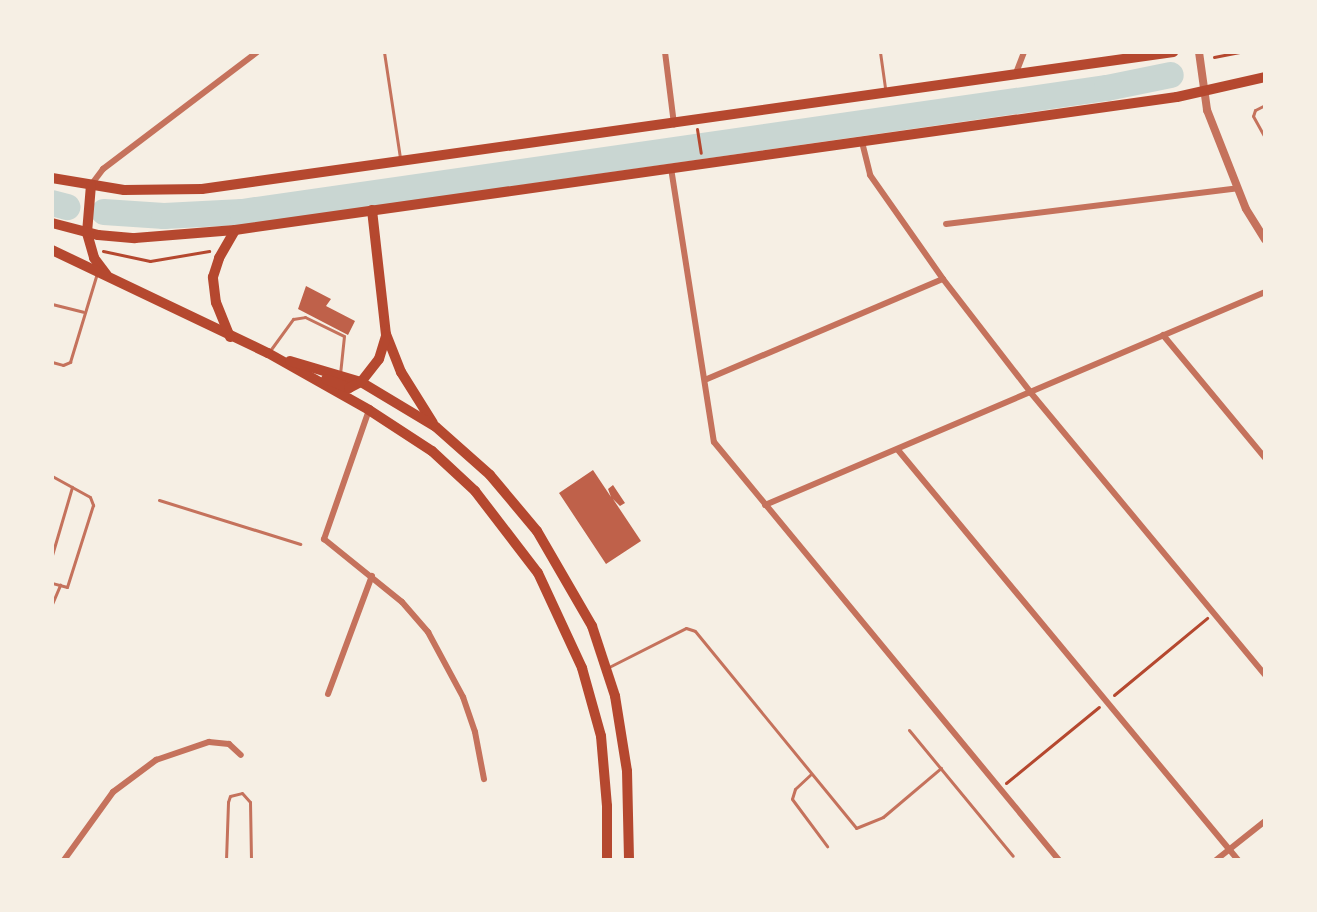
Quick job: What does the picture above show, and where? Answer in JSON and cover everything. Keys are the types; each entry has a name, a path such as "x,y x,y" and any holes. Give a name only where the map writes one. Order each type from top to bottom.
{"main road":[{"path":"52,178 136,190 202,189 1173,52"},
{"path":"52,223 87,233 135,238 235,230 1203,93 1265,77"},
{"path":"91,185 87,233 90,248 103,275"},
{"path":"372,210 386,334 401,372 436,427"},
{"path":"230,337 213,289 215,267 235,230"},
{"path":"52,250 230,337 344,387 355,387 361,382 379,359 386,334"},
{"path":"272,356 361,382 436,427 490,475 537,531 576,593 607,669 623,734 629,860"},
{"path":"272,356 369,410 432,451 475,491 518,544 555,604 582,668 601,736 607,806 607,860"}],"street":[{"path":"91,185 103,169 249,55 257,52"},
{"path":"665,52 674,124"},
{"path":"1016,73 1024,52"},
{"path":"1199,52 1203,93 1238,188 1265,239"},
{"path":"862,142 870,175 943,279 1031,393 1265,675"},
{"path":"671,167 707,379 714,442 1059,860"},
{"path":"946,224 1238,188"},
{"path":"707,379 943,279"},
{"path":"765,505 1265,292"},
{"path":"1163,335 1265,458"},
{"path":"369,410 324,534 328,544 372,576 415,615 449,666 475,732 484,779"},
{"path":"898,450 1238,860"},
{"path":"328,694 372,576"},
{"path":"64,860 113,792 156,760 209,742 229,744 241,755"},
{"path":"1216,860 1265,821"}],"lane":[{"path":"384,52 401,162"},
{"path":"880,52 886,93"},
{"path":"1265,105 1255,110 1253,116 1265,138"},
{"path":"52,362 63,365 70,362 85,313 103,275"},
{"path":"52,304 85,313"},
{"path":"272,356 294,318 305,317 344,336 340,374"},
{"path":"52,476 90,497 93,505 67,587 52,583"},
{"path":"52,555 72,487"},
{"path":"159,500 300,544"},
{"path":"52,604 60,585"},
{"path":"607,669 686,628 692,628 852,825 861,828 883,817 941,768"},
{"path":"909,730 1013,856"},
{"path":"811,774 795,789 792,799 827,846"},
{"path":"226,860 228,802 230,796 242,793 250,802 251,860"}],"path":[{"path":"1214,57 1240,52"},
{"path":"699,141 701,152"},
{"path":"90,248 150,261 223,249"}],"building":[{"path":"306,286 331,299 326,306 355,321 348,335 298,309"},
{"path":"593,470 611,497 608,489 613,485 625,503 620,506 613,499 641,541 606,564 559,493"}],"waterway":[{"path":"104,212 164,216 242,212 1107,88 1171,75"},
{"path":"52,203 67,207"}]}
